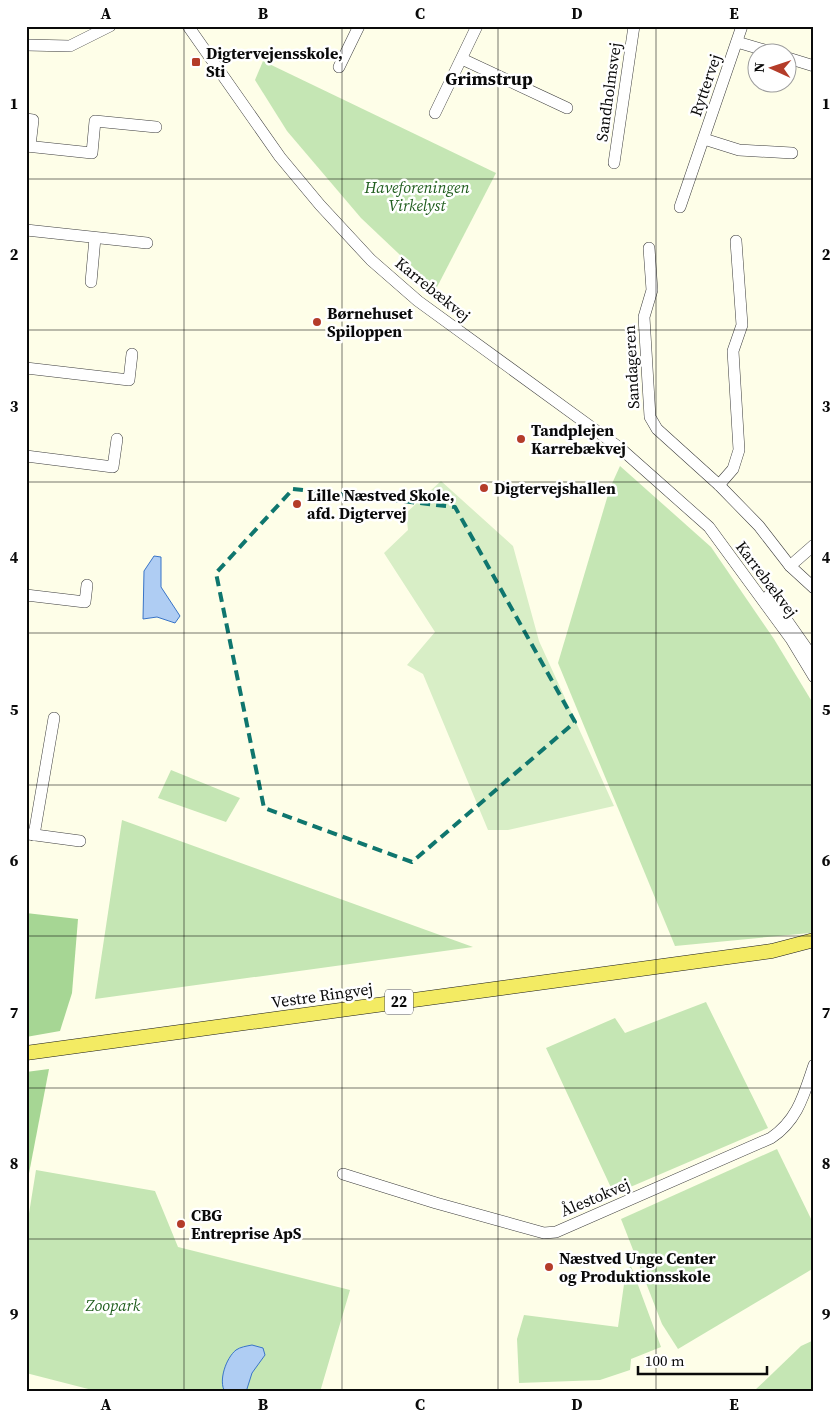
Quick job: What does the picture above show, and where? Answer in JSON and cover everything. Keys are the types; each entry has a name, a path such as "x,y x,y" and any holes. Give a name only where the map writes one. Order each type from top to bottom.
{"main road":[{"name":"Vestre Ringvej","path":"26,1053 772,950 814,940"},
{"name":"Vestre Ringvej","path":"772,950 814,949"}],"street":[{"path":"26,45 70,46 110,26"},
{"name":"Karrebækvej","path":"188,26 280,157 320,205 371,260 418,301 620,448 709,527 724,541 757,579 802,639 814,659"},
{"path":"339,67 359,26"},
{"path":"435,113 477,26"},
{"name":"Sandholmsvej","path":"614,163 634,26"},
{"name":"Ryttervej","path":"680,207 742,26"},
{"name":"Ryttervej","path":"737,42 748,45"},
{"path":"462,59 567,108"},
{"path":"798,61 814,66"},
{"path":"26,119 33,120 28,146 92,153 95,121 156,127"},
{"name":"Ryttervej","path":"704,139 739,150 792,153"},
{"path":"26,230 147,243"},
{"path":"91,282 95,238"},
{"path":"719,485 733,469 739,450 733,351 742,325 736,241"},
{"name":"Sandageren","path":"649,248 652,290 644,317 650,417 657,430 719,485 759,526 790,566 814,588"},
{"path":"26,368 129,380 132,354"},
{"path":"26,456 113,467 117,439"},
{"name":"Karrebækvej","path":"709,527 721,546 758,592 814,676"},
{"path":"790,566 814,545"},
{"path":"26,595 85,602 87,585"},
{"path":"54,718 30,834 80,840"},
{"name":"Ålestokvej","path":"343,1174 535,1231 544,1233 556,1232 771,1138 784,1129 792,1119 814,1065"}],"highlighted area":[{"path":"293,489 455,507 575,722 412,862 264,808 216,573"}],"green space":[{"name":"Haveforeningen Virkelyst","path":"263,61 496,173 436,289 361,218 287,131 255,80"},
{"path":"620,466 711,547 774,639 814,705 814,931 810,933 675,946 558,663 610,488"},
{"path":"441,481 513,546 539,641 614,806 508,830 488,830 423,674 407,665 435,632 384,553 408,530 406,513"},
{"path":"171,770 240,798 226,822 158,798"},
{"path":"122,820 473,947 95,999"},
{"path":"26,913 78,919 72,993 60,1031 26,1037"},
{"path":"706,1002 768,1128 614,1194 546,1048 615,1018 625,1033"},
{"path":"49,1069 26,1189 26,1072"},
{"path":"777,1149 814,1225 814,1268 678,1349 662,1324 621,1219"},
{"name":"Zoopark","path":"36,1170 155,1191 178,1247 350,1290 320,1392 100,1392 26,1373 26,1232"},
{"path":"631,1266 661,1347 631,1359 630,1370 600,1380 519,1383 517,1339 524,1315 618,1327 626,1270"},
{"path":"814,1340 814,1392 753,1392 801,1346"}],"water":[{"path":"154,556 161,557 161,587 180,616 175,623 157,617 143,619 144,571"},
{"path":"252,1345 263,1348 265,1355 252,1373 246,1392 225,1392 222,1382 229,1358 238,1349"}],"place":[{"name":"Digtervejensskole, Sti","path":"196,62"},
{"name":"Børnehuset Spiloppen","path":"317,322"},
{"name":"Tandplejen Karrebækvej","path":"521,439"},
{"name":"Digtervejshallen","path":"484,488"},
{"name":"Lille Næstved Skole, afd. Digtervej","path":"297,504"},
{"name":"CBG Entreprise ApS","path":"181,1224"},
{"name":"Næstved Unge Center og Produktionsskole","path":"549,1267"}],"district":[{"name":"Grimstrup","path":"489,79"}]}
